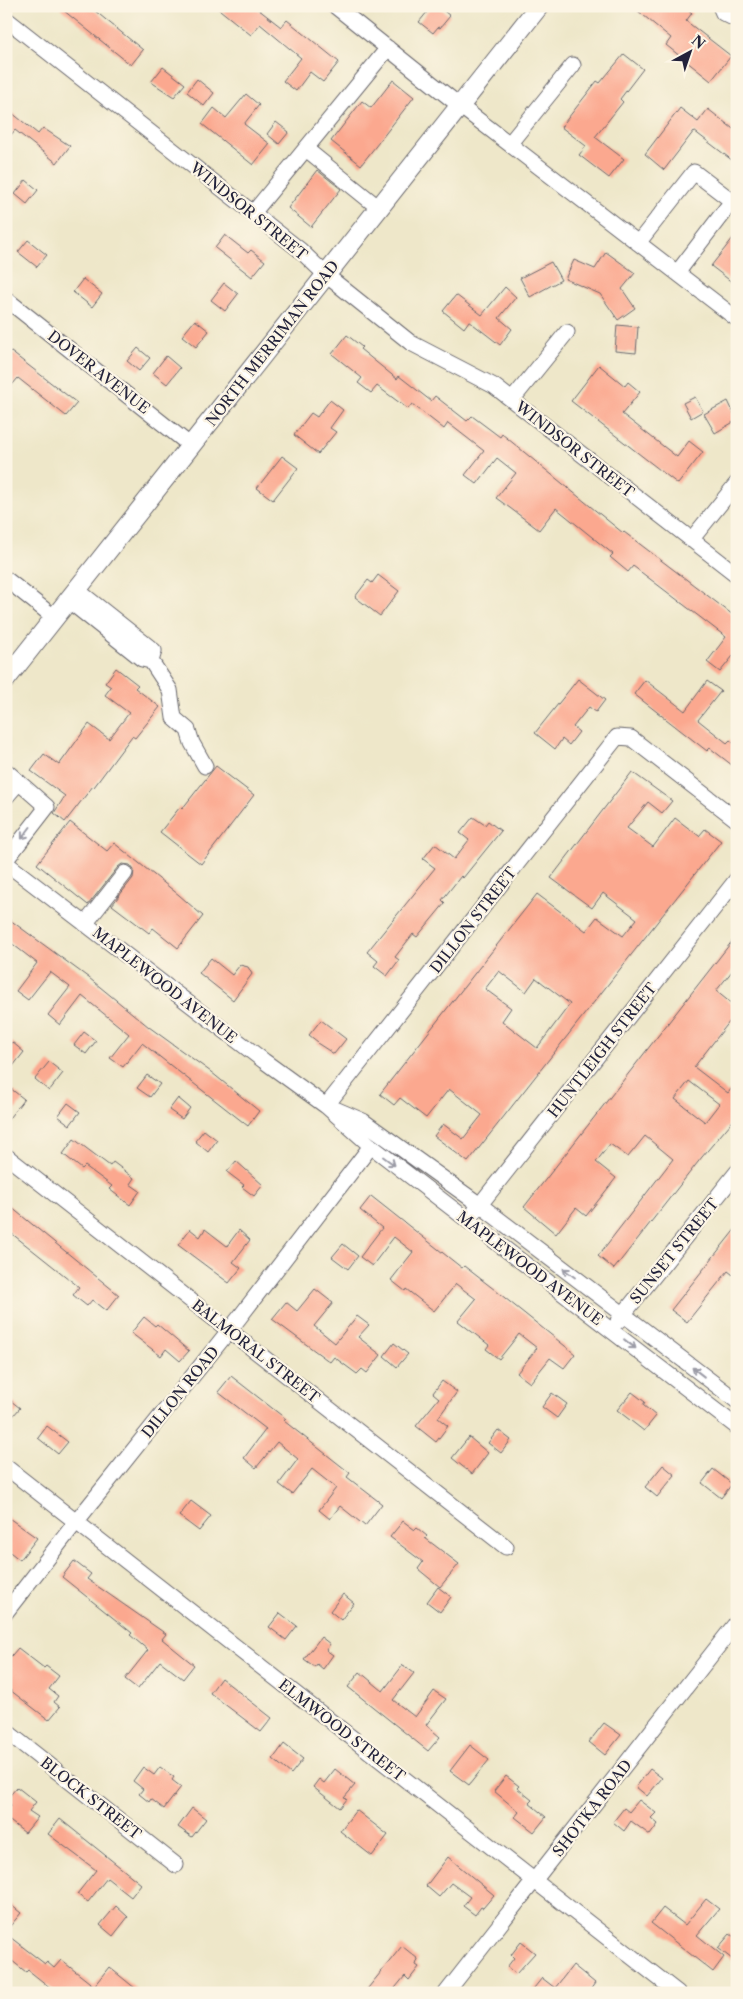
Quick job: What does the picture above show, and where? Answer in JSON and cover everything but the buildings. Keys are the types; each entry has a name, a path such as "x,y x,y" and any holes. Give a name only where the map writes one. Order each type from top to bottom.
{"main road":[{"name":"NORTH MERRIMAN ROAD","path":"6,679 539,6"}],"street":[{"path":"335,6 460,106 737,319"},
{"path":"720,6 723,13 737,20"},
{"name":"WINDSOR STREET","path":"6,19 300,250 326,275 411,343 484,379 737,575"},
{"path":"253,214 388,48"},
{"path":"510,143 573,65"},
{"path":"306,149 379,208"},
{"path":"638,243 694,172 732,201 677,273"},
{"name":"DOVER AVENUE","path":"6,299 191,446"},
{"path":"512,400 568,332"},
{"path":"691,540 737,483"},
{"path":"6,579 55,618"},
{"path":"73,595 142,659 151,661 170,690 174,718 188,730 192,743 205,766"},
{"name":"DILLON STREET","path":"326,1106 617,737 631,738 737,820"},
{"path":"6,771 47,806 6,862"},
{"path":"6,797 18,782"},
{"name":"MAPLEWOOD AVENUE","path":"6,862 264,1061 326,1106 370,1146 737,1427"},
{"path":"86,924 125,873"},
{"name":"HUNTLEIGH STREET","path":"468,1220 737,880"},
{"name":"MAPLEWOOD AVENUE","path":"326,1106 363,1121 480,1205 737,1401"},
{"name":"DILLON ROAD","path":"6,1612 229,1330 370,1146"},
{"name":"BALMORAL STREET","path":"6,1156 506,1547"},
{"name":"SUNSET STREET","path":"611,1330 737,1172"},
{"name":"ELMWOOD STREET","path":"6,1467 678,1993"},
{"name":"SHOTKA ROAD","path":"446,1993 737,1622"},
{"name":"BLOCK STREET","path":"6,1731 176,1865"}]}
